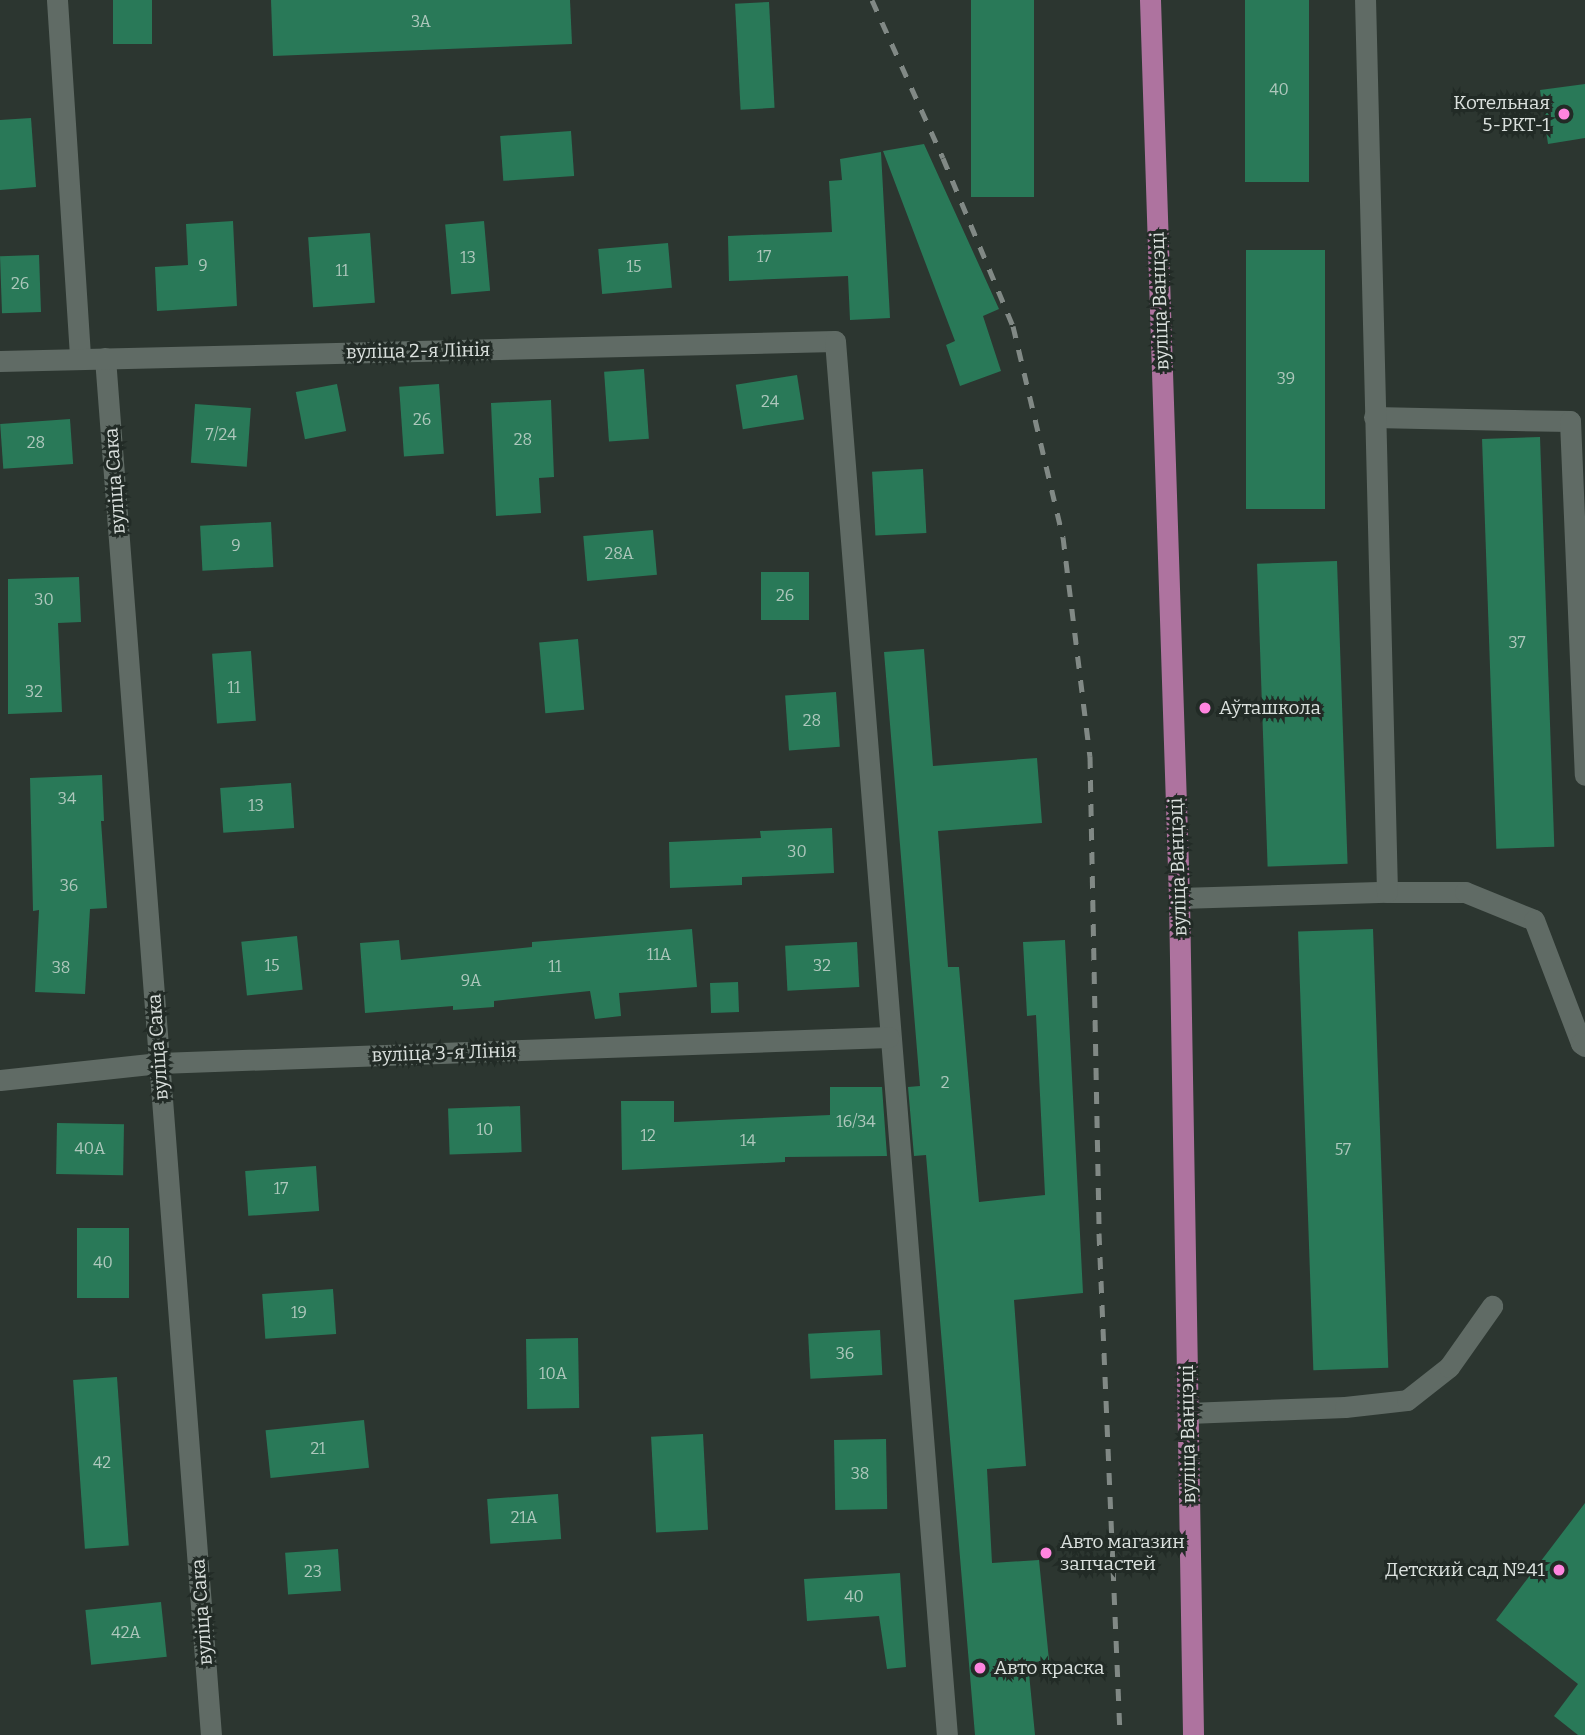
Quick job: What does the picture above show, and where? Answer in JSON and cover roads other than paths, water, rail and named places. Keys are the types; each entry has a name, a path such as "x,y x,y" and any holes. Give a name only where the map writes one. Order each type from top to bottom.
{"main road":[{"name":"вуліца Ванцэці","path":"1150,0 1179,898 1193,1735"}],"street":[{"path":"57,0 80,358"},
{"path":"1365,0 1387,892"},
{"name":"вуліца 2-я Лінія","path":"0,361 835,341 889,1037"},
{"name":"вуліца Сака","path":"105,358 211,1735"},
{"path":"1374,417 1570,421 1585,775"},
{"path":"1179,898 1465,892 1534,920 1584,1042"},
{"path":"889,1037 947,1735"},
{"name":"вуліца 3-я Лінія","path":"0,1080 159,1063 889,1037"},
{"path":"1188,1413 1345,1407 1407,1400 1448,1367 1492,1306"}],"railway":[{"path":"872,0 943,158 1013,326 1063,537 1090,756 1099,1233 1120,1735"}],"place":[{"name":"Котельная 5-РКТ-1","path":"1564,114"},
{"name":"Аўташкола","path":"1205,708"},
{"name":"Авто магазин запчастей","path":"1046,1553"},
{"name":"Детский сад №41","path":"1559,1570"},
{"name":"Авто краска","path":"980,1668"}]}
